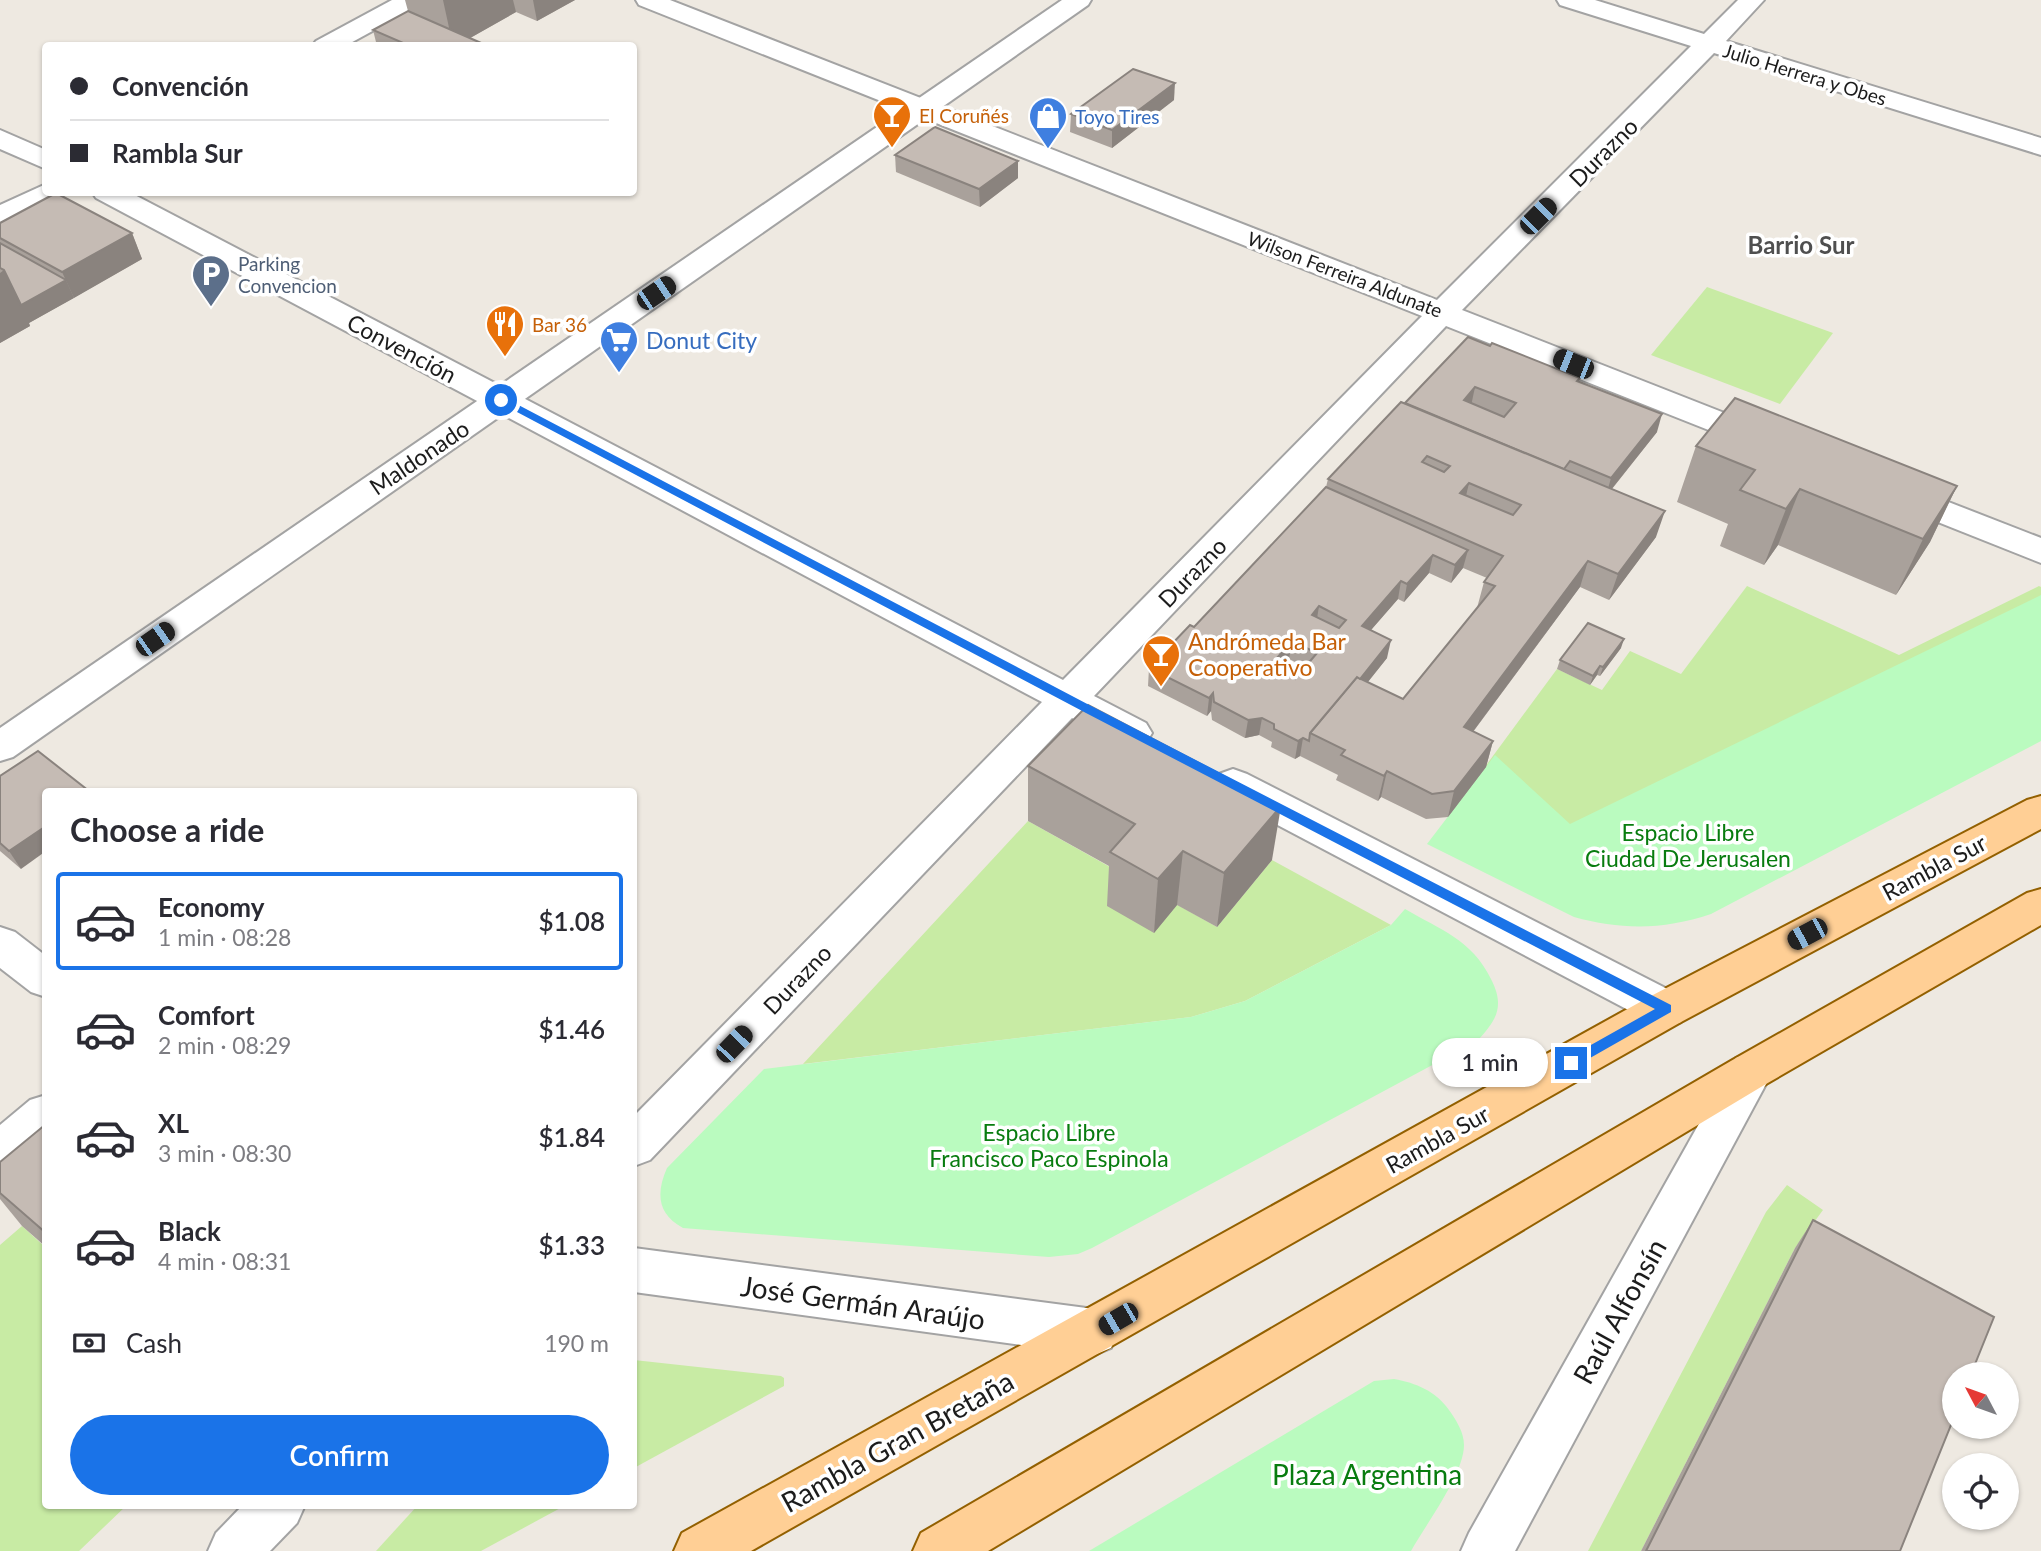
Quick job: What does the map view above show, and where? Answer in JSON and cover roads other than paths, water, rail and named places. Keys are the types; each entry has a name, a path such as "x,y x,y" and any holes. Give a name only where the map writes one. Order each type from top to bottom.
{"main road":[{"name":"Rambla Sur","path":"1094,1332 1666,1009 2041,811"},
{"path":"939,1551 1751,1071 2041,905"},
{"name":"Rambla Gran Bretaña","path":"700,1551 1094,1332"}],"street":[{"path":"332,42 411,0"},
{"name":"Wilson Ferreira Aldunate","path":"649,0 1794,452"},
{"name":"Maldonado","path":"0,747 1079,0"},
{"name":"Julio Herrera y Obes","path":"1569,0 2041,148"},
{"name":"Durazno","path":"637,1143 1443,312 1752,0"},
{"path":"0,138 42,160"},
{"path":"0,216 42,194"},
{"name":"Convención","path":"114,196 1159,746"},
{"path":"1872,484 2041,551"},
{"path":"1208,771 1666,1009"},
{"path":"0,944 42,977"},
{"name":"Raúl Alfonsín","path":"1486,1551 1751,1071"},
{"path":"0,1152 42,1117"},
{"name":"José Germán Araújo","path":"637,1270 1094,1332"},
{"path":"234,1551 275,1509"}],"place":[{"name":"El Coruñés","path":"892,149"},
{"name":"Toyo Tires","path":"1048,150"},
{"name":"Parking Convencion","path":"211,308"},
{"name":"Bar 36","path":"505,358"},
{"name":"Donut City","path":"619,374"},
{"name":"Andrómeda Bar Cooperativo","path":"1161,688"}],"district":[{"name":"Barrio Sur","path":"1801,244"}],"park label":[{"name":"Espacio Libre Ciudad De Jerusalen","path":"1688,845"},
{"name":"Espacio Libre Francisco Paco Espinola","path":"1049,1145"},
{"name":"Plaza Argentina","path":"1367,1474"}]}
